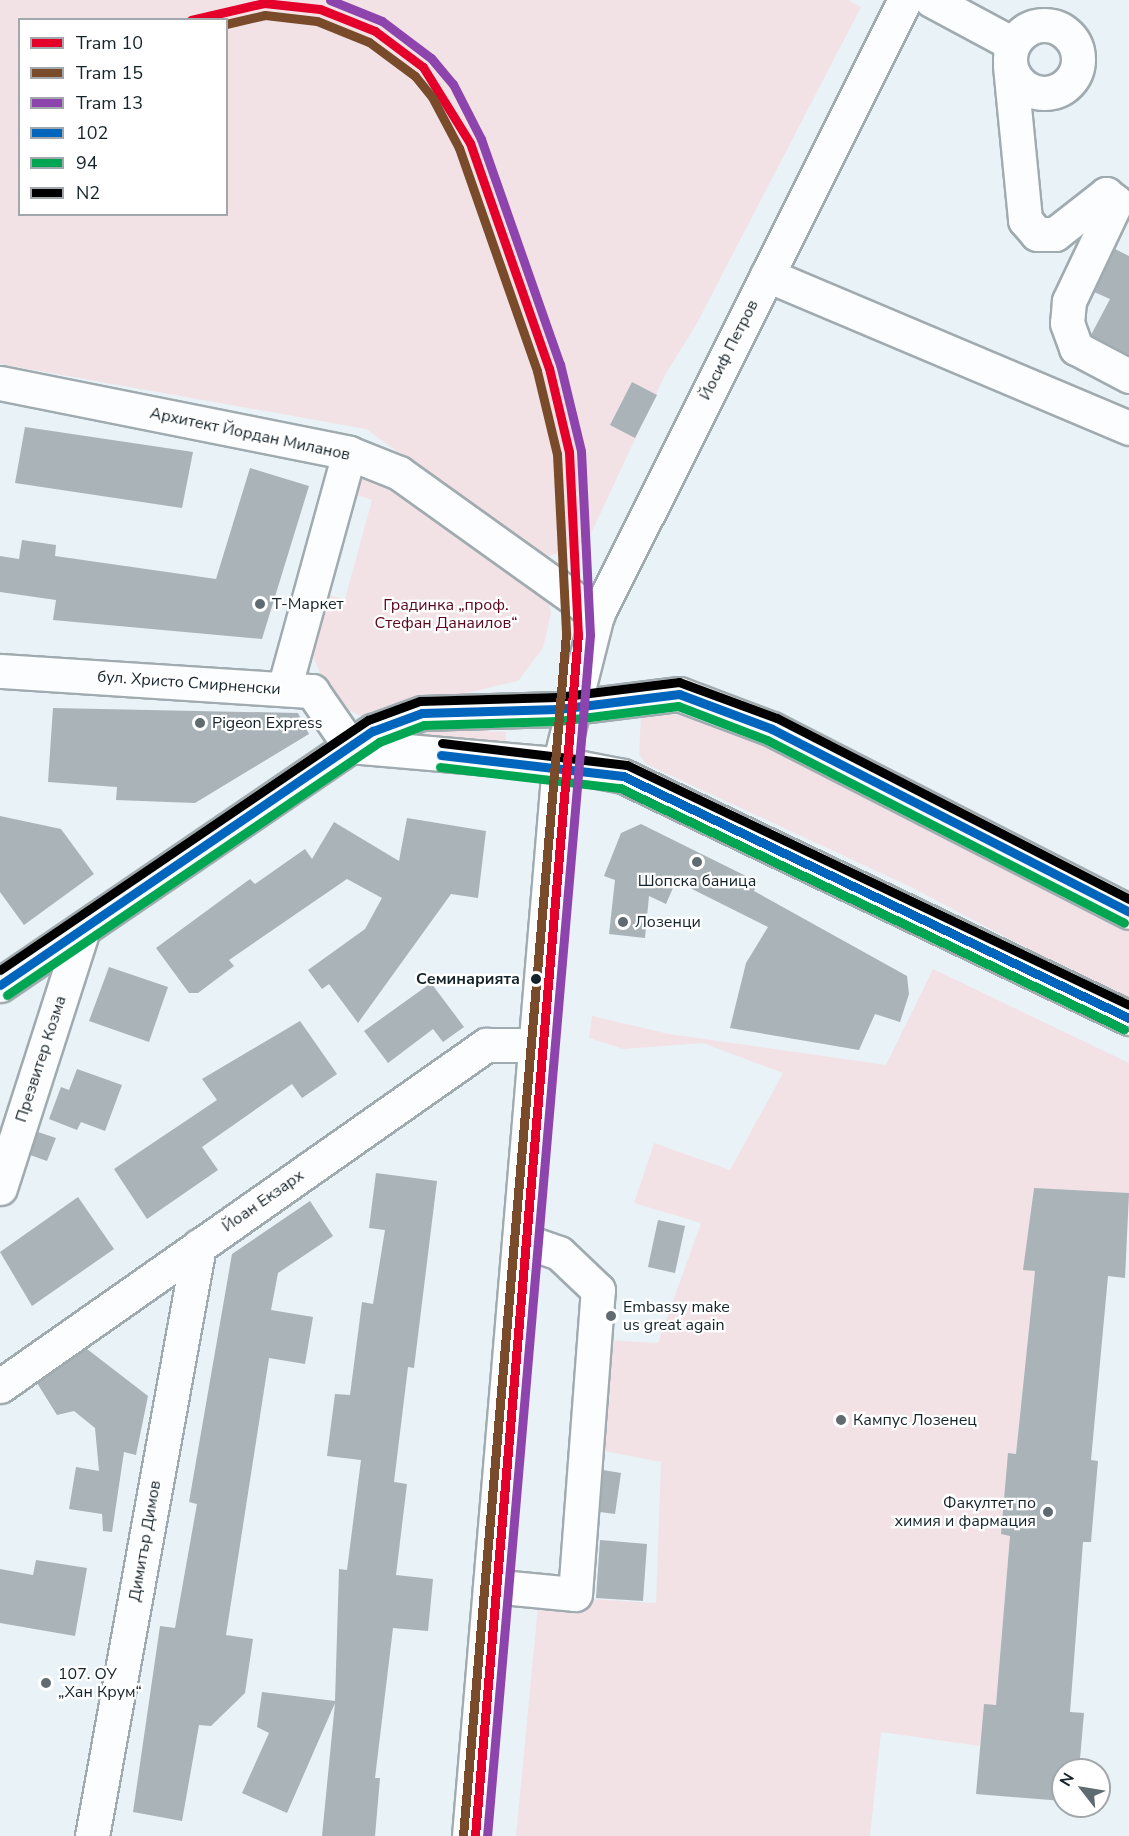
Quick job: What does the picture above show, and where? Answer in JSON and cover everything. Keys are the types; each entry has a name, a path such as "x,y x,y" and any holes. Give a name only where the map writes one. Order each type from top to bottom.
{"street":[{"name":"Йосиф Петров","path":"469,1836 559,765 597,615 905,0"},
{"path":"931,0 1011,55 1025,220 1037,234 1055,234 1106,194 1116,202 1069,301 1068,323 1076,348 1129,376"},
{"path":"767,275 1129,428"},
{"name":"Архитект Йордан Миланов","path":"0,383 349,453 399,473 597,615"},
{"path":"284,689 349,453"},
{"name":"бул. Христо Смирненски","path":"0,671 312,691 350,746"},
{"path":"0,985 373,731 422,713 574,708 679,694 772,729 1129,912"},
{"path":"350,746 559,765 623,776 696,807 1129,1018"},
{"name":"Презвитер Козма","path":"0,1188 83,929"},
{"name":"Йоан Екзарх","path":"0,1386 486,1045 536,1045"},
{"path":"490,1586 575,1594 598,1290 559,1253 519,1239"},
{"name":"Димитър Димов","path":"92,1836 198,1246"}],"green space":[{"path":"0,0 848,0 861,7 696,325 665,375 588,540 545,558 366,429 0,364"},
{"name":"Градинка „проф. Стефан Данаилов“","path":"371,472 547,595 551,613 543,648 518,681 364,717 344,708 320,673 311,651 323,594 345,599 372,500 350,493 356,478"},
{"path":"684,714 732,727 1129,924 1129,1002 913,888 646,764 639,755 641,716"},
{"path":"418,728 506,732 505,745 417,741"},
{"name":"Кампус Лозенец","path":"933,969 1129,1063 1129,1193 1033,1189 1024,1270 1035,1271 1016,1454 1009,1453 1001,1534 1010,1536 996,1705 984,1705 980,1746 881,1732 870,1836 516,1836 539,1596 656,1603 661,1462 599,1450 605,1340 658,1343 701,1223 634,1203 654,1143 730,1170 783,1073 703,1043 623,1049 589,1038 592,1016 669,1034 886,1065"}],"building":[{"path":"1115,249 1129,256 1129,355 1091,335 1110,299 1094,292"},
{"path":"632,382 657,395 635,438 610,425"},
{"path":"25,427 193,452 182,508 15,483"},
{"path":"250,468 309,486 262,639 53,620 56,600 0,592 0,556 19,559 22,540 56,545 55,556 216,579"},
{"path":"53,708 298,713 309,734 195,803 116,800 117,787 48,782"},
{"path":"0,816 61,829 94,874 24,925 0,892"},
{"path":"407,818 486,831 478,898 451,894 358,1023 329,984 322,989 308,970 365,929 382,898 347,879 229,960 234,966 198,993 189,993 156,948 250,879 255,884 305,849 312,859 334,822 399,861"},
{"path":"641,824 758,882 754,891 907,976 909,994 900,1022 875,1014 859,1050 730,1028 746,963 768,927 676,881 666,904 649,896 645,938 609,934 615,880 604,876 621,833"},
{"path":"109,967 168,987 149,1042 89,1021"},
{"path":"431,983 464,1027 443,1042 433,1029 388,1063 364,1031"},
{"path":"300,1021 337,1074 302,1098 292,1084 202,1147 218,1170 147,1219 114,1169 217,1100 202,1079"},
{"path":"77,1069 122,1085 105,1131 81,1122 77,1130 49,1119 61,1087 69,1090"},
{"path":"38,1132 56,1138 47,1161 30,1155"},
{"path":"376,1173 437,1181 414,1368 408,1367 394,1482 407,1484 396,1575 433,1579 428,1631 393,1628 375,1778 380,1778 375,1836 322,1836 335,1703 287,1813 242,1793 269,1733 257,1727 262,1692 335,1701 339,1569 347,1570 361,1460 327,1456 335,1394 350,1395 362,1302 373,1304 385,1230 369,1228"},
{"name":"Факултет по химия и фармация","path":"1034,1188 1129,1193 1125,1278 1108,1276 1091,1460 1098,1461 1091,1542 1083,1542 1070,1712 1084,1713 1080,1758 1051,1758 1051,1800 976,1794 984,1704 996,1705 1010,1536 1001,1534 1008,1453 1016,1454 1035,1271 1023,1270"},
{"path":"78,1197 114,1249 32,1306 0,1252"},
{"path":"310,1201 333,1236 278,1273 271,1310 313,1317 305,1364 269,1358 226,1635 253,1639 245,1693 211,1726 199,1725 182,1821 133,1812 160,1626 175,1628 197,1504 189,1502 232,1254"},
{"path":"658,1220 685,1226 675,1273 648,1267"},
{"path":"87,1349 148,1396 136,1455 124,1452 112,1532 103,1531 102,1514 69,1509 76,1467 99,1471 95,1428 74,1411 57,1415 37,1383"},
{"path":"603,1470 621,1473 615,1514 600,1512"},
{"path":"600,1540 647,1544 643,1601 596,1598"},
{"path":"36,1560 87,1568 75,1636 0,1623 0,1569 33,1575"}],"tram line":[{"name":"13","path":"330,0 382,21 431,58 453,84 481,139 560,364 581,451 590,635 487,1836"},
{"name":"10","path":"200,18 264,3 320,9 375,31 423,67 470,143 549,368 569,452 578,634 475,1836"},
{"name":"15","path":"228,24 265,15 317,21 369,42 415,76 432,97 459,148 537,371 557,454 566,634 463,1835"}],"transit line":[{"name":"N2","path":"0,970 368,720 420,701 557,697 679,682 777,718 1129,899"},
{"name":"102","path":"0,985 373,731 422,713 558,709 679,694 772,729 1129,912"},
{"name":"94","path":"7,995 379,742 424,725 558,721 678,706 767,740 1124,923"},
{"name":"N2","path":"442,743 627,765 1129,1005"},
{"name":"102","path":"441,755 623,776 1129,1018"},
{"name":"94","path":"440,767 620,788 1124,1029"}],"place":[{"name":"Т-Маркет","path":"260,604"},
{"name":"Pigeon Express","path":"200,723"},
{"name":"Шопска баница","path":"697,862"},
{"name":"Лозенци","path":"623,922"},
{"name":"Семинарията","path":"536,979"},
{"name":"Embassy make us great again","path":"611,1316"},
{"name":"Кампус Лозенец","path":"841,1420"},
{"name":"Факултет по химия и фармация","path":"1048,1512"},
{"name":"107. ОУ „Хан Крум“","path":"46,1683"}]}
